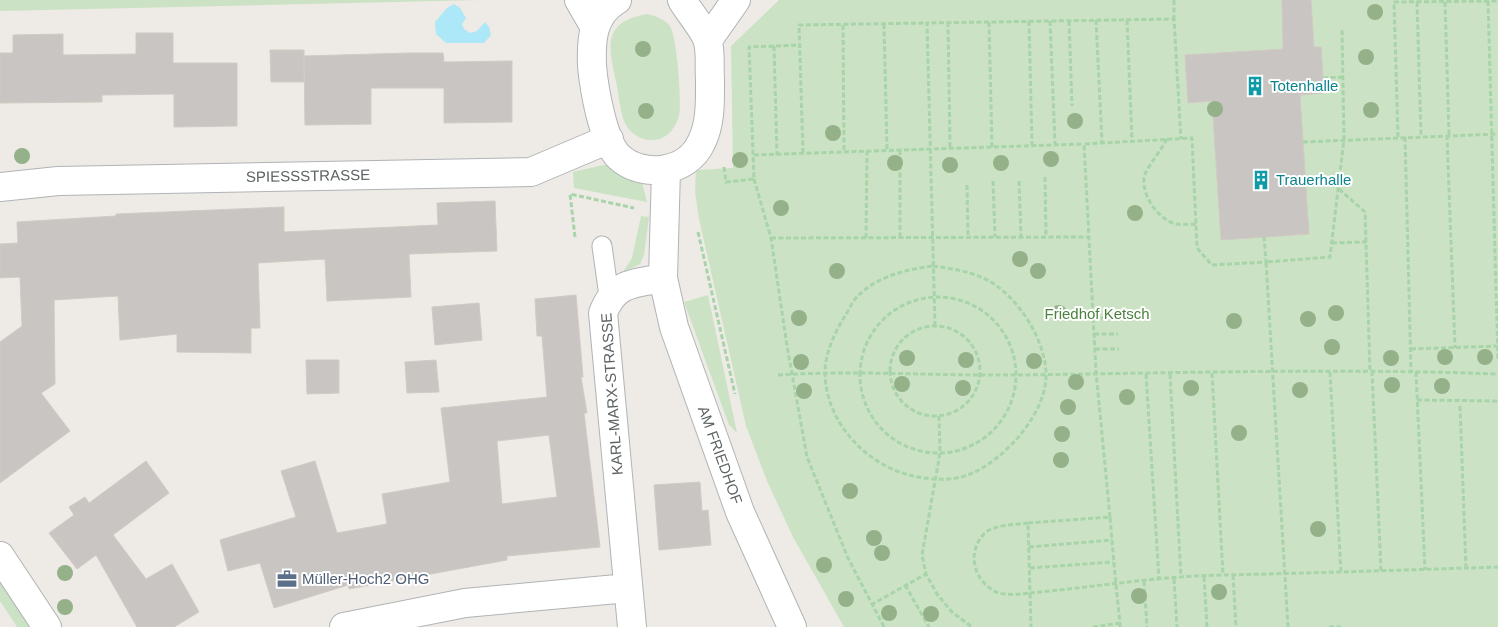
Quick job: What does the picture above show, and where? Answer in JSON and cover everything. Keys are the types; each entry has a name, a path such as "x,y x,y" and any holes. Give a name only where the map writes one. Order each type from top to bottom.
{"street":[{"path":"579,0 594,26 593,70 602,116 609,139 619,156 633,165 651,171 666,170 686,160 701,145 709,122 708,40 682,0"},
{"path":"594,26 608,6 617,0"},
{"path":"708,40 736,0"},
{"name":"SPIESSSTRASSE","path":"0,187 58,181 531,172 609,139"},
{"path":"663,278 666,170"},
{"name":"KARL-MARX-STRASSE","path":"632,627 603,313 609,296 626,285 663,278"},
{"name":"AM FRIEDHOF","path":"663,278 674,328 740,512 792,627"},
{"path":"0,556 47,627"},
{"path":"344,627 465,604 628,588"}],"lane":[{"path":"602,246 609,296"}],"path":[{"path":"1174,0 1181,139"},
{"path":"1398,137 1394,2 1498,1"},
{"path":"1417,2 1421,137"},
{"path":"1446,2 1455,348"},
{"path":"1488,2 1498,361"},
{"path":"803,153 799,25 1174,19"},
{"path":"1096,20 1102,142"},
{"path":"1128,20 1132,141"},
{"path":"1029,21 1032,146"},
{"path":"1050,21 1055,144"},
{"path":"1069,21 1072,106"},
{"path":"948,22 950,148"},
{"path":"989,22 992,147"},
{"path":"927,23 932,149 933,297 935,326"},
{"path":"884,24 887,150"},
{"path":"842,25 844,152"},
{"path":"754,155 1084,144 1192,138 1197,248 1212,265 1330,257 1344,139 1342,30"},
{"path":"800,45 749,47 754,179 771,238 807,457 848,558 884,627"},
{"path":"774,46 777,155"},
{"path":"1324,78 1343,77"},
{"path":"1303,142 1498,134"},
{"path":"1405,137 1411,371"},
{"path":"1167,140 1146,173 1143,187 1160,215 1175,224 1196,224"},
{"path":"1084,144 1096,372 1120,625 1093,627"},
{"path":"900,150 900,237"},
{"path":"866,238 867,151"},
{"path":"725,168 726,182 754,179"},
{"path":"1045,177 1046,237"},
{"path":"993,181 995,237"},
{"path":"1019,181 1022,237"},
{"path":"967,185 968,237"},
{"path":"1339,188 1365,212 1381,572"},
{"path":"697,226 735,396"},
{"path":"771,238 1090,237"},
{"path":"1264,237 1288,627"},
{"path":"1332,243 1366,242"},
{"path":"933,266 964,271 994,284 1018,306 1036,335 1046,374 1039,406 1023,432 1000,457 969,475 935,480 898,474 866,455 843,428 830,400 825,372 830,346 840,324 857,296 881,280 910,268 933,266"},
{"path":"933,297 960,301 980,311 997,325 1009,343 1017,375 1010,407 999,426 982,440 962,449 940,452 921,450 886,432 864,400 858,380 859,372 860,357 866,341 879,323 896,308 915,299 933,297"},
{"path":"1093,318 1118,318"},
{"path":"935,326 950,328 963,335 973,346 979,360 980,374 971,398 962,407 938,416 924,414 911,409 900,399 893,387 890,373 892,359 898,345 908,335 921,328 935,326"},
{"path":"1094,334 1118,334"},
{"path":"1411,349 1498,346"},
{"path":"1095,349 1119,349"},
{"path":"778,375 825,372 1017,375 1096,372 1170,374 1371,371 1498,374"},
{"path":"1330,372 1341,573"},
{"path":"1416,372 1424,570"},
{"path":"1212,373 1223,575"},
{"path":"1146,374 1159,579"},
{"path":"1170,374 1182,578"},
{"path":"1417,400 1498,401"},
{"path":"1460,406 1466,568"},
{"path":"938,416 940,452 922,555 926,574 952,612 972,627"},
{"path":"1110,517 997,527 984,534 974,552 974,567 984,583 997,593 1030,593 1159,579 1223,575 1285,575 1498,567"},
{"path":"1028,523 1031,627"},
{"path":"1029,547 1112,540"},
{"path":"1030,568 1113,562"},
{"path":"871,605 926,574"},
{"path":"1233,575 1236,627"},
{"path":"1204,577 1206,627"},
{"path":"1174,578 1177,627"},
{"path":"1144,581 1147,627"},
{"path":"905,585 929,627"},
{"path":"1329,627 1341,626"}],"green space":[{"path":"0,0 481,0 0,11"},
{"name":"Friedhof Ketsch","path":"779,0 1498,0 1498,627 844,627 793,537 767,481 746,426 699,219 695,192 696,170 733,168 731,46"},
{"path":"647,14 663,20 670,26 673,32 677,56 679,116 666,136 658,140 649,140 636,136 625,123 611,49 611,39 621,23"},
{"path":"603,165 618,165 642,182 647,202 574,188 573,172"},
{"path":"641,216 649,217 644,255 640,264 623,272 632,258"},
{"path":"708,295 737,433 729,425 684,302"},
{"path":"0,577 33,627 17,627 0,601"}],"water":[{"path":"454,4 460,8 466,18 462,24 464,29 470,33 477,31 485,22 489,27 491,35 484,43 446,43 436,34 435,22 447,8"}],"building":[{"path":"1282,0 1311,0 1314,47 1321,47 1324,93 1300,95 1309,234 1221,240 1212,101 1188,103 1185,55 1283,49"},
{"path":"136,33 173,33 173,63 237,63 237,126 174,127 174,94 102,95 102,102 0,103 0,53 13,53 13,35 63,34 63,55 136,54"},
{"path":"270,50 304,50 304,82 271,82"},
{"path":"443,53 444,62 512,61 512,122 444,123 444,88 371,88 371,124 305,125 304,56"},
{"path":"495,201 497,251 409,254 411,297 327,301 325,259 258,263 260,328 251,328 251,353 177,352 177,334 120,340 118,296 54,300 55,384 41,393 70,431 0,483 0,342 22,326 20,277 0,278 0,244 18,243 17,222 116,216 116,214 284,207 284,232 438,225 437,203"},
{"path":"576,295 583,377 581,377 587,413 584,413 600,547 507,556 507,560 349,589 348,585 274,608 260,563 228,571 220,540 296,517 281,471 315,461 337,533 387,524 382,494 450,482 441,408 547,397 542,336 537,336 535,299","holes":["549,435 557,497 502,504 497,441"]},
{"path":"479,303 482,340 435,345 432,307"},
{"path":"306,360 339,360 339,393 307,394"},
{"path":"436,360 439,392 407,393 405,362"},
{"path":"146,461 169,493 113,535 146,579 172,564 199,612 174,627 137,627 96,555 77,569 49,533 74,515 69,507 85,497 89,503"},
{"path":"700,482 702,511 708,510 711,545 659,550 654,485"}],"place":[{"name":"Totenhalle","path":"1255,86"},
{"name":"Trauerhalle","path":"1261,180"},
{"name":"Müller-Hoch2 OHG","path":"287,579"}]}
